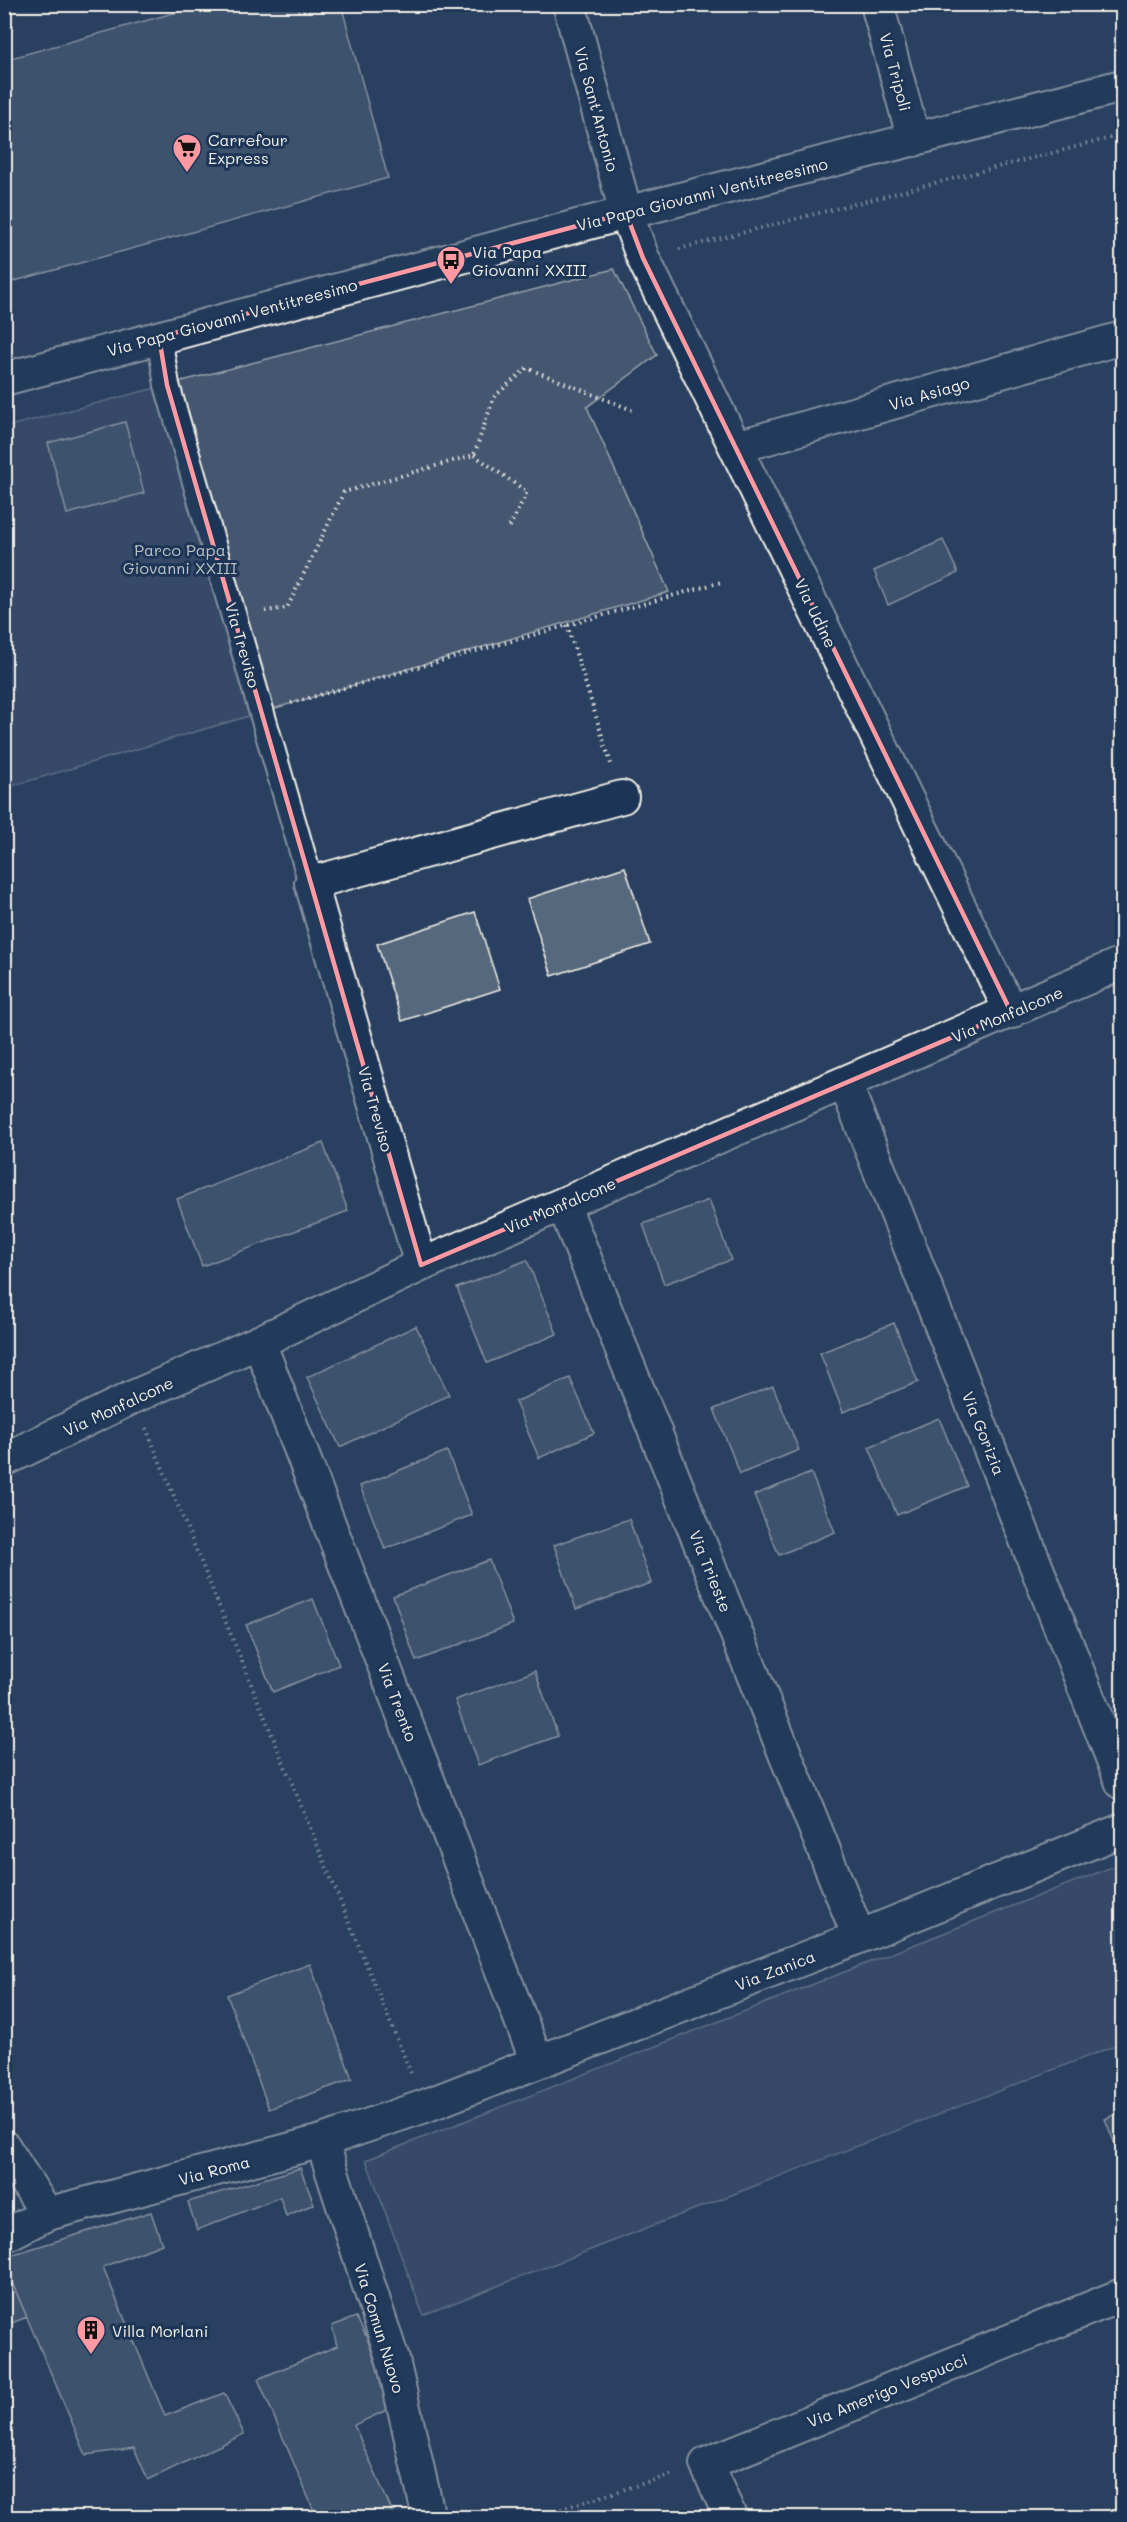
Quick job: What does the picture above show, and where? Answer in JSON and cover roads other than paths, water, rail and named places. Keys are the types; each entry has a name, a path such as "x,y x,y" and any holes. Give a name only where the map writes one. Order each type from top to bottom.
{"street":[{"name":"Via Sant'Antonio","path":"569,4 626,213"},
{"name":"Via Tripoli","path":"877,4 914,140"},
{"name":"Via Papa Giovanni Ventitreesimo","path":"4,378 626,213 1122,86"},
{"name":"Via Udine","path":"626,213 643,258 1011,1012"},
{"name":"Via Treviso","path":"159,337 167,385 421,1265"},
{"name":"Via Asiago","path":"736,447 1122,338"},
{"path":"311,883 622,797"},
{"name":"Via Monfalcone","path":"4,1460 133,1397 260,1342 421,1265 1122,963"},
{"name":"Via Gorizia","path":"846,1083 1122,1783"},
{"name":"Via Trieste","path":"563,1204 859,1937"},
{"name":"Via Trento","path":"260,1342 537,2062"},
{"name":"Via Zanica","path":"425,2106 859,1937 1122,1830"},
{"name":"Via Roma","path":"4,2236 47,2214 322,2141 425,2106"},
{"name":"Via Comun Nuovo","path":"322,2141 393,2360 429,2517"},
{"path":"4,2147 47,2214"},
{"name":"Via Amerigo Vespucci","path":"731,2517 706,2464 1122,2295"}],"place":[{"name":"Carrefour Express","path":"187,174"},
{"name":"Via Papa Giovanni XXIII","path":"451,286"},
{"name":"Villa Morlani","path":"91,2356"}],"park label":[{"name":"Parco Papa Giovanni XXIII","path":"180,558"}]}
